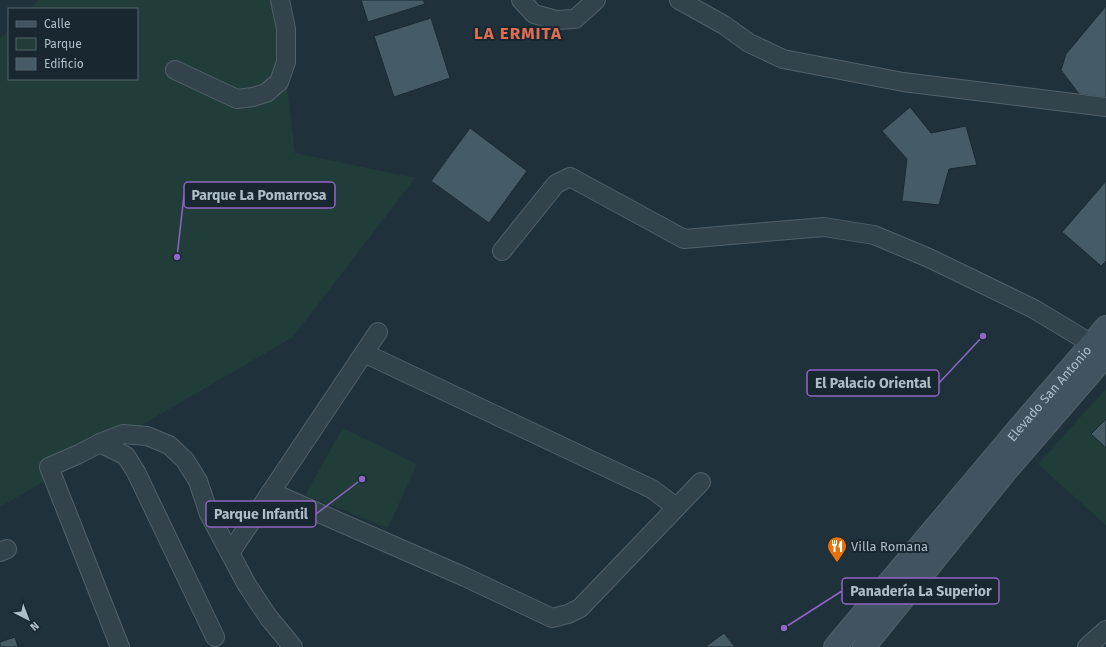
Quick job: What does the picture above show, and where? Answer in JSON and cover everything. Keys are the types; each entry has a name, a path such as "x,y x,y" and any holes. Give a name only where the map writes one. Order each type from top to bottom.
{"street":[{"path":"175,70 237,99 253,98 266,93 279,82 286,62 286,29 280,0"},
{"path":"521,0 534,14 556,20 575,18 596,0"},
{"path":"679,0 724,25 749,43 783,59 903,82 1106,107"},
{"path":"502,251 556,184 570,177 684,239 824,227 874,235 930,258 1034,309 1082,338"},
{"path":"864,647 999,465 1004,434 1082,338 1106,311"},
{"name":"Elevado San Antonio","path":"999,465 1026,434 1106,327"},
{"path":"230,553 378,332"},
{"path":"364,353 652,489 676,507"},
{"name":"Elevado San Antonio","path":"1026,434 1106,356"},
{"path":"835,647 999,465 1076,404 1106,370"},
{"path":"120,647 49,466 123,434 148,436 169,445 185,460 198,481 209,514 247,585 269,618 292,647"},
{"path":"100,443 126,456 136,472 215,637"},
{"path":"271,492 464,577 552,618 568,614 580,608 701,482"},
{"path":"1087,647 1106,630"}],"green space":[{"path":"38,0 274,0 279,21 295,153 415,178 293,337 0,507 0,39 8,31 8,80 138,80 138,8 30,8"},
{"path":"1106,389 1106,525 1038,464"},
{"path":"343,428 417,464 388,528 305,495"}],"building":[{"path":"361,0 423,0 425,4 368,22"},
{"path":"1106,6 1106,98 1079,94 1061,70 1066,54"},
{"path":"431,18 450,78 394,97 374,36"},
{"path":"910,107 931,133 966,126 977,165 949,169 939,205 902,201 907,159 882,131"},
{"path":"470,128 527,171 489,223 431,181"},
{"path":"1106,181 1106,261 1101,266 1062,232"},
{"path":"1106,419 1106,448 1091,434"},
{"path":"724,633 735,647 705,647"},
{"path":"15,637 18,647 0,647 0,642"}],"place":[{"name":"Parque La Pomarrosa","path":"177,257"},
{"name":"El Palacio Oriental","path":"983,336"},
{"name":"Parque Infantil","path":"362,479"},
{"name":"Villa Romana","path":"837,563"},
{"name":"Panadería La Superior","path":"784,628"}],"district":[{"name":"LA ERMITA","path":"518,33"}]}
